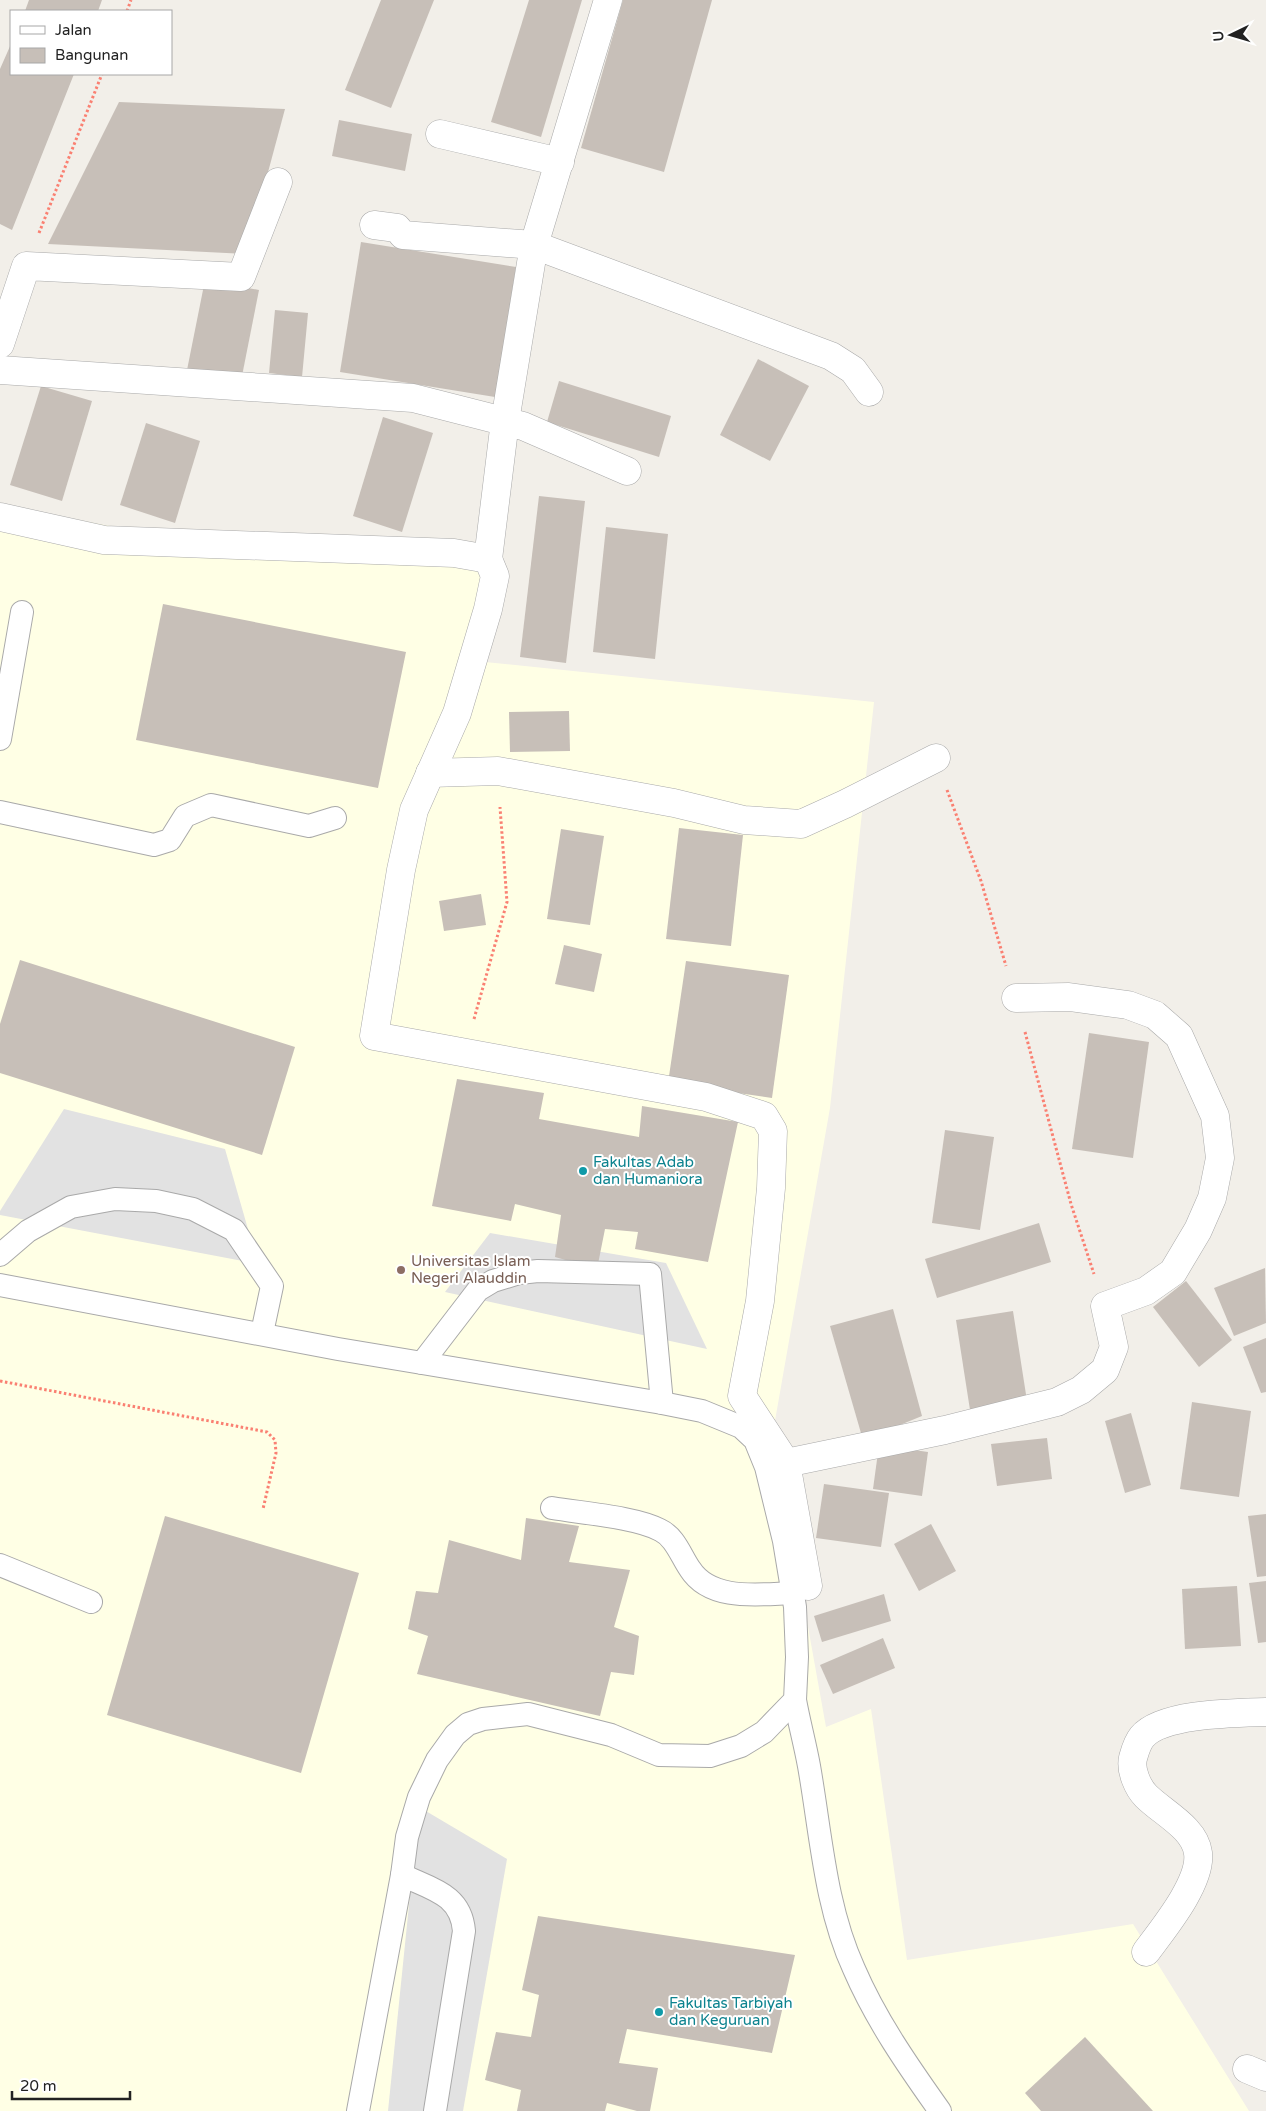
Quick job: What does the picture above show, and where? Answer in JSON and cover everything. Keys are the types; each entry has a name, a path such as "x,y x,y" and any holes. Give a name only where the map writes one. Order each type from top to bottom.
{"street":[{"path":"605,1 560,162 534,245 505,421 488,559 495,576 488,609 457,713 414,810 401,870 374,1036 706,1098 764,1116 773,1131 771,1188 760,1301 742,1396 786,1463 800,1590"},
{"path":"440,134 560,162"},
{"path":"0,344 26,266 241,277 278,182"},
{"path":"374,225 397,228 403,235 534,245 831,356 853,370 869,392"},
{"path":"0,370 413,398 523,426 626,471"},
{"path":"0,516 104,540 454,553 488,559"},
{"path":"430,773 498,770 674,803 744,820 801,824 936,758"},
{"path":"786,1463 945,1430 1057,1402 1081,1390 1106,1370 1114,1347 1105,1306 1146,1291 1173,1272 1198,1230 1212,1198 1220,1158 1215,1116 1179,1036 1155,1015 1128,1005 1069,997 1016,998"},
{"path":"1146,1952 1186,1897 1199,1855 1196,1840 1144,1794 1135,1778 1132,1762 1136,1748 1143,1736 1158,1727 1188,1717 1266,1712"}],"lane":[{"path":"0,739 22,612"},
{"path":"0,812 154,845 170,840 185,816 211,805 309,826 335,818"},
{"path":"0,1255 28,1231 72,1207 115,1199 156,1201 193,1209 234,1230 272,1286 262,1333"},
{"path":"422,1364 478,1290 493,1281 519,1273 538,1271 650,1274 662,1403"},
{"path":"0,1285 422,1364 662,1403 702,1411 742,1427 755,1440 766,1468 800,1590 795,1700 809,1766 823,1859 839,1926 853,1968 890,2038 940,2111"},
{"path":"552,1508 648,1524 662,1531 680,1552 691,1571 706,1584 729,1594 800,1590"},
{"path":"0,1565 91,1602"},
{"path":"358,2111 402,1875 407,1838 419,1796 437,1760 455,1734 468,1724 483,1719 528,1714 611,1735 659,1755 710,1756 741,1746 764,1732 795,1700"},
{"path":"402,1875 447,1897 457,1906 463,1916 464,1930 435,2111"}],"path":[{"path":"26,266 102,75"},
{"path":"465,1053 507,902 498,770"},
{"path":"0,1382 267,1432 275,1440 276,1453 264,1509"}],"shaded area":[{"name":"Universitas Islam Negeri Alauddin","path":"0,505 116,527 503,546 485,662 874,702 830,1108 773,1432 826,1727 871,1709 907,1960 1133,1924 1249,2111 0,2111"},
{"path":"64,1109 225,1149 258,1264 0,1215 0,1211"},
{"path":"490,1233 666,1263 707,1349 445,1292"},
{"path":"419,1807 507,1859 463,2111 388,2111"}],"building":[{"path":"29,0 102,0 98,10 25,10"},
{"path":"381,0 434,0 391,108 345,90"},
{"path":"529,0 582,0 541,137 491,122"},
{"path":"623,0 712,0 664,172 581,148"},
{"path":"10,46 10,75 74,75 12,230 0,224 0,69"},
{"path":"119,102 285,109 246,254 48,244"},
{"path":"339,120 412,134 405,171 332,156"},
{"path":"361,242 516,267 495,397 340,372"},
{"path":"205,280 259,290 240,386 186,375"},
{"path":"275,310 308,313 302,377 269,373"},
{"path":"758,359 809,386 770,461 720,435"},
{"path":"559,381 671,416 659,457 547,422"},
{"path":"41,386 92,401 62,501 10,485"},
{"path":"383,417 433,433 402,532 353,516"},
{"path":"146,423 200,441 175,523 120,505"},
{"path":"539,496 585,501 566,663 520,657"},
{"path":"606,527 668,534 655,659 593,652"},
{"path":"163,604 406,652 378,788 136,740"},
{"path":"569,711 570,751 510,752 509,712"},
{"path":"679,828 743,835 731,946 666,939"},
{"path":"561,829 604,836 590,925 547,919"},
{"path":"481,894 486,925 444,931 439,901"},
{"path":"564,945 602,954 594,992 555,984"},
{"path":"20,960 295,1047 262,1155 0,1073 0,1024"},
{"path":"686,961 789,975 772,1098 668,1083"},
{"path":"1089,1033 1149,1042 1133,1158 1072,1149"},
{"name":"Fakultas Adab dan Humaniora","path":"457,1079 544,1093 539,1119 639,1137 642,1106 738,1122 708,1262 635,1249 638,1232 605,1229 597,1269 555,1257 561,1215 515,1204 511,1221 432,1206"},
{"path":"945,1130 994,1137 980,1230 932,1223"},
{"path":"1039,1223 1051,1262 937,1298 925,1259"},
{"path":"1265,1268 1266,1323 1234,1336 1214,1288"},
{"path":"1186,1281 1232,1340 1199,1367 1153,1307"},
{"path":"893,1309 922,1416 863,1440 830,1326"},
{"path":"1013,1311 1027,1401 970,1410 956,1320"},
{"path":"1266,1338 1266,1392 1261,1393 1243,1347"},
{"path":"1192,1402 1251,1411 1239,1497 1180,1489"},
{"path":"1131,1413 1151,1485 1125,1493 1105,1421"},
{"path":"1047,1438 1052,1479 997,1486 991,1444"},
{"path":"879,1445 928,1452 922,1496 873,1489"},
{"path":"824,1484 889,1493 881,1547 816,1538"},
{"path":"1266,1514 1266,1576 1257,1577 1248,1516"},
{"path":"165,1516 359,1573 301,1773 107,1715"},
{"path":"526,1518 579,1526 569,1562 630,1570 614,1627 639,1636 634,1675 611,1672 600,1716 417,1674 428,1636 408,1629 416,1591 438,1593 449,1540 521,1560"},
{"path":"931,1524 956,1571 919,1591 894,1544"},
{"path":"1266,1581 1266,1642 1258,1643 1249,1583"},
{"path":"1237,1586 1241,1646 1185,1649 1182,1589"},
{"path":"884,1594 891,1621 822,1642 814,1616"},
{"path":"883,1638 895,1668 833,1694 820,1665"},
{"name":"Fakultas Tarbiyah dan Keguruan","path":"538,1916 795,1955 772,2053 627,2029 619,2063 658,2068 650,2111 637,2111 607,2103 605,2111 517,2111 521,2090 485,2080 496,2032 531,2037 539,1995 522,1990"},
{"path":"1085,2037 1153,2111 1041,2111 1025,2093"}],"place":[{"name":"Fakultas Adab dan Humaniora","path":"583,1171"},
{"name":"Universitas Islam Negeri Alauddin","path":"401,1270"},
{"name":"Fakultas Tarbiyah dan Keguruan","path":"659,2012"}]}
